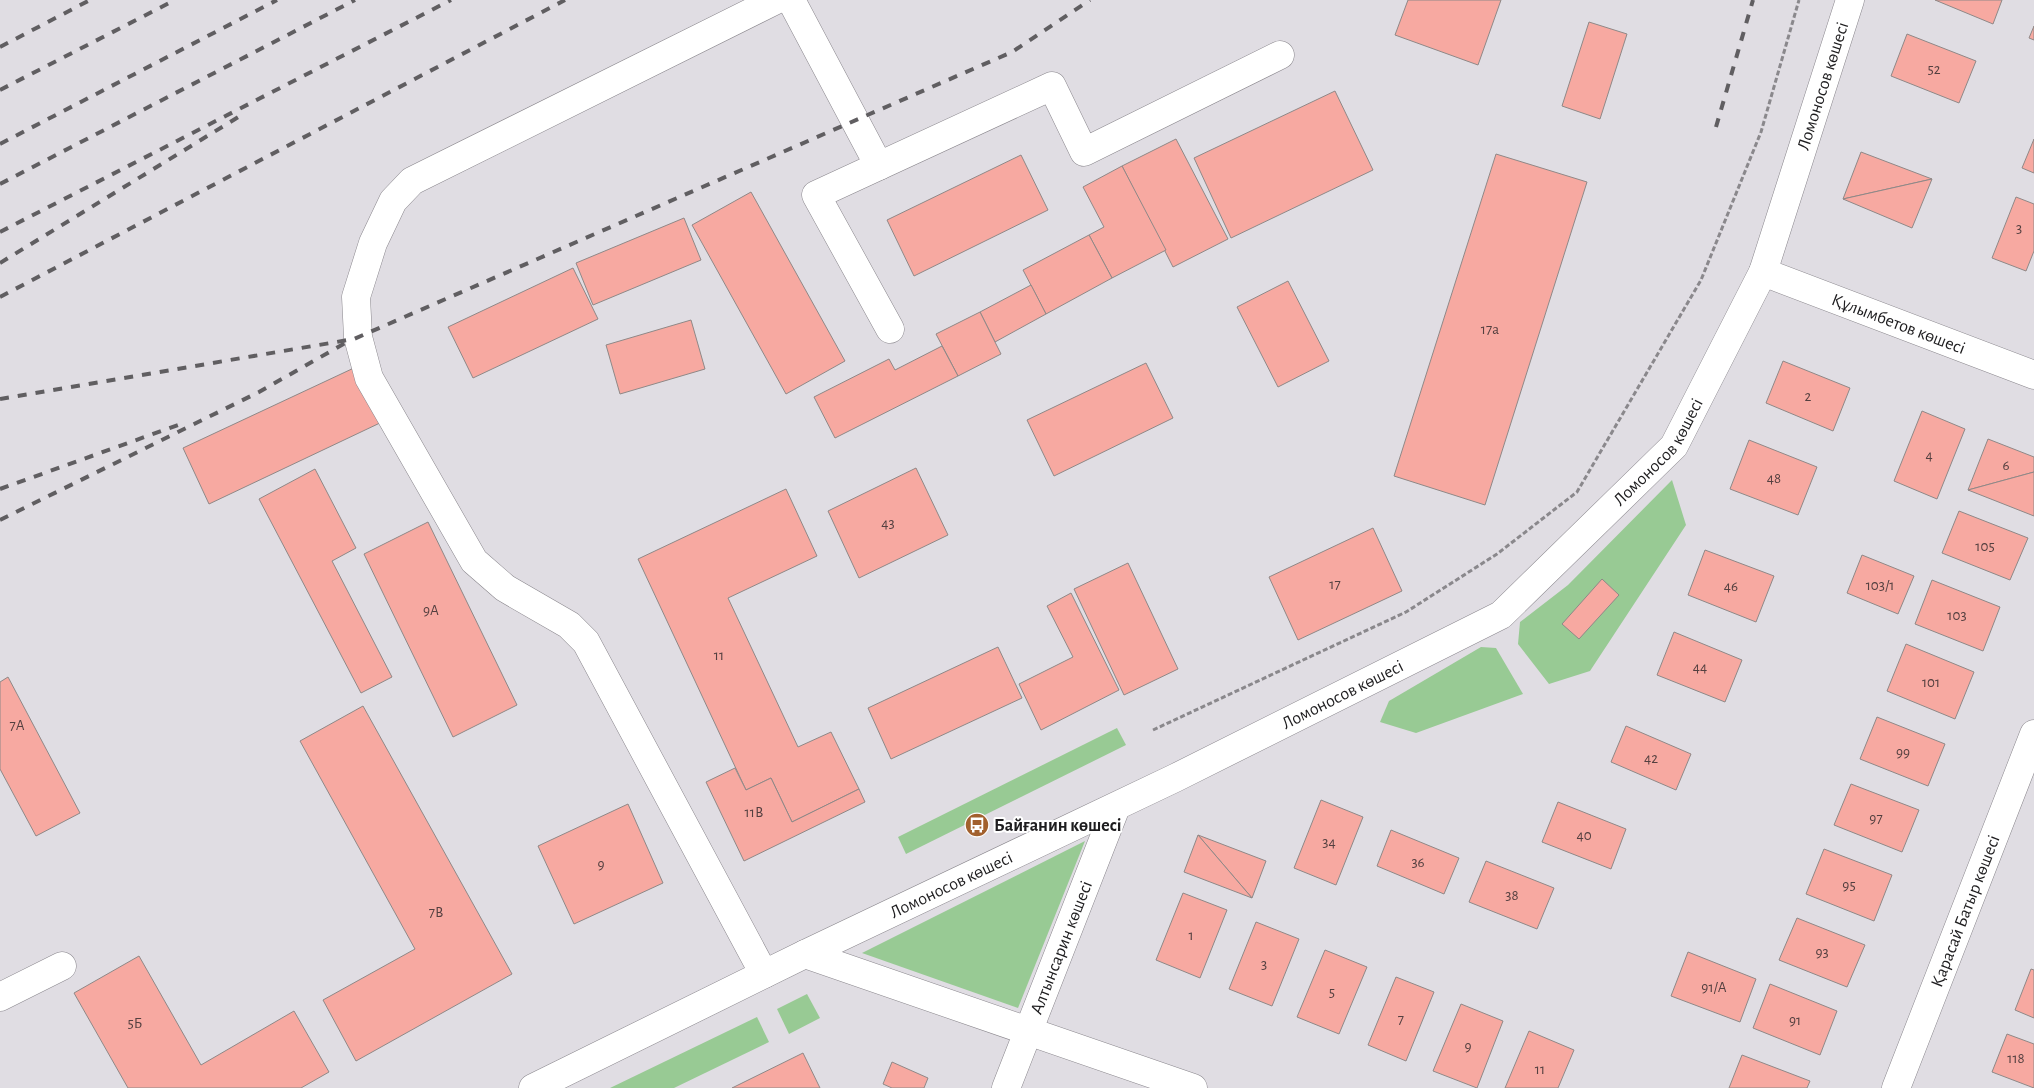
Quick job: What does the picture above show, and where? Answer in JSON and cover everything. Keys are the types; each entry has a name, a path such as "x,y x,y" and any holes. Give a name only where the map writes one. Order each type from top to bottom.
{"street":[{"path":"764,974 586,642 569,625 505,588 474,561 369,378 358,337 356,297 373,243 392,201 412,181 776,0"},
{"path":"791,0 879,166"},
{"name":"Ломоносов көшесі","path":"533,1088 805,954 1116,807 1501,615 1674,446 1763,272 1850,0"},
{"path":"890,329 816,195 1052,86 1084,152 1280,55"},
{"name":"Құлымбетов көшесі","path":"1763,272 2034,375"},
{"name":"Қарасай Батыр көшесі","path":"1896,1088 2034,734"},
{"name":"Алтынсарин көшесі","path":"1006,1088 1116,807"},
{"path":"805,954 1193,1088"},
{"path":"0,997 62,966"}],"path":[{"path":"1153,730 1406,612 1497,554 1577,492 1701,280 1761,132 1798,0"}],"green space":[{"path":"1672,480 1686,525 1590,671 1549,684 1518,644 1520,622 1568,585"},
{"path":"1481,647 1496,648 1523,694 1416,733 1380,722 1389,701"},
{"path":"1117,728 1126,745 906,854 898,837"},
{"path":"1085,841 1018,1008 862,953"},
{"path":"807,994 820,1018 789,1034 777,1009"},
{"path":"757,1017 769,1042 674,1088 610,1088"}],"building":[{"path":"1408,0 1501,0 1478,65 1395,35"},
{"path":"1935,0 2002,0 1993,24"},
{"path":"1589,22 1627,34 1600,119 1562,106"},
{"path":"2034,26 2034,40 2029,38"},
{"path":"1907,34 1976,61 1959,103 1891,76"},
{"path":"1335,91 1373,170 1231,238 1194,158"},
{"path":"1176,139 1228,239 1173,267 1122,166"},
{"path":"2034,139 2034,173 2022,168"},
{"path":"1861,152 1932,179 1843,199"},
{"path":"1496,154 1587,182 1485,505 1394,476"},
{"path":"1021,155 1048,210 914,276 887,220"},
{"path":"1122,166 1166,250 1112,278 1089,235 1104,227 1083,187"},
{"path":"1932,179 1912,228 1843,199"},
{"path":"751,192 845,361 786,394 692,225"},
{"path":"2016,197 2034,204 2034,251 2026,271 1992,258"},
{"path":"684,218 701,260 593,305 576,263"},
{"path":"1089,235 1112,278 1046,314 1023,270"},
{"path":"573,268 598,319 473,378 448,327"},
{"path":"1288,281 1329,361 1278,387 1237,307"},
{"path":"1031,285 1046,314 995,342 980,312"},
{"path":"980,312 1001,354 958,376 936,334"},
{"path":"691,320 705,369 620,394 606,345"},
{"path":"942,346 958,376 835,438 814,397 889,359 895,370"},
{"path":"1783,361 1850,388 1833,431 1766,403"},
{"path":"1146,363 1173,418 1054,476 1027,420"},
{"path":"356,367 382,422 209,504 183,448"},
{"path":"1922,411 1965,429 1937,499 1894,481"},
{"path":"1988,439 2034,457 2034,472 1968,490"},
{"path":"1749,440 1817,467 1798,515 1730,489"},
{"path":"916,468 948,535 859,578 828,511"},
{"path":"315,469 356,548 332,561 392,677 361,693 259,499"},
{"path":"2034,472 2034,516 1968,490"},
{"path":"786,489 817,556 728,598 798,747 831,732 859,789 792,822 771,778 746,790 638,559"},
{"path":"1959,511 2028,538 2010,580 1942,553"},
{"path":"428,522 517,705 453,737 364,554"},
{"path":"1373,528 1402,591 1298,640 1269,577"},
{"path":"1705,550 1774,576 1756,622 1688,595"},
{"path":"1862,555 1914,576 1898,614 1847,593"},
{"path":"1128,563 1178,669 1124,695 1074,589"},
{"path":"1602,579 1619,595 1579,639 1562,624"},
{"path":"1932,580 2000,607 1983,651 1915,624"},
{"path":"1071,593 1119,690 1041,730 1019,684 1073,657 1047,606"},
{"path":"1674,632 1742,660 1725,702 1657,675"},
{"path":"1906,644 1974,672 1955,719 1887,691"},
{"path":"998,647 1022,698 891,759 868,708"},
{"path":"8,677 80,813 36,836 0,769 0,682"},
{"path":"363,706 512,974 356,1061 323,1000 415,949 300,741"},
{"path":"1877,717 1945,744 1928,786 1860,759"},
{"path":"1626,726 1691,754 1676,790 1611,762"},
{"path":"735,768 746,790 771,778 792,822 859,789 865,802 744,861 706,782"},
{"path":"1851,784 1919,810 1902,852 1834,825"},
{"path":"1321,800 1363,817 1336,885 1294,868"},
{"path":"1558,802 1626,829 1611,869 1542,842"},
{"path":"628,804 663,883 574,924 538,846"},
{"path":"1391,830 1459,858 1444,894 1377,866"},
{"path":"1198,835 1266,861 1252,898"},
{"path":"1198,835 1252,898 1184,872"},
{"path":"1824,849 1892,875 1874,921 1806,894"},
{"path":"1486,861 1554,888 1537,929 1469,902"},
{"path":"1183,893 1227,910 1200,978 1156,960"},
{"path":"1797,918 1865,945 1847,987 1779,960"},
{"path":"1256,922 1299,939 1272,1006 1229,989"},
{"path":"1325,950 1367,967 1339,1034 1297,1017"},
{"path":"1688,952 1756,979 1740,1022 1671,996"},
{"path":"139,956 201,1065 294,1011 329,1072 301,1088 128,1088 74,993"},
{"path":"2031,969 2034,970 2034,1018 2015,1010"},
{"path":"1396,977 1434,992 1406,1061 1368,1045"},
{"path":"1770,984 1837,1011 1820,1055 1753,1028"},
{"path":"1461,1004 1503,1021 1477,1088 1433,1071"},
{"path":"1529,1031 1574,1050 1558,1088 1505,1088"},
{"path":"2007,1034 2034,1044 2034,1088 1992,1072"},
{"path":"803,1053 820,1088 732,1088"},
{"path":"1742,1055 1810,1081 1807,1088 1729,1088"},
{"path":"892,1062 928,1078 924,1088 892,1088 883,1084"}],"railway":[{"path":"0,47 90,0"},
{"path":"0,90 175,0"},
{"path":"0,144 277,0"},
{"path":"0,184 355,0"},
{"path":"0,232 451,0"},
{"path":"0,297 565,0"},
{"path":"0,399 354,339 1012,52 1090,0"},
{"path":"1716,127 1753,0"},
{"path":"0,263 240,116"},
{"path":"0,520 259,392 347,342"},
{"path":"0,489 178,425"}],"place":[{"name":"Байғанин көшесі","path":"977,825"}]}
